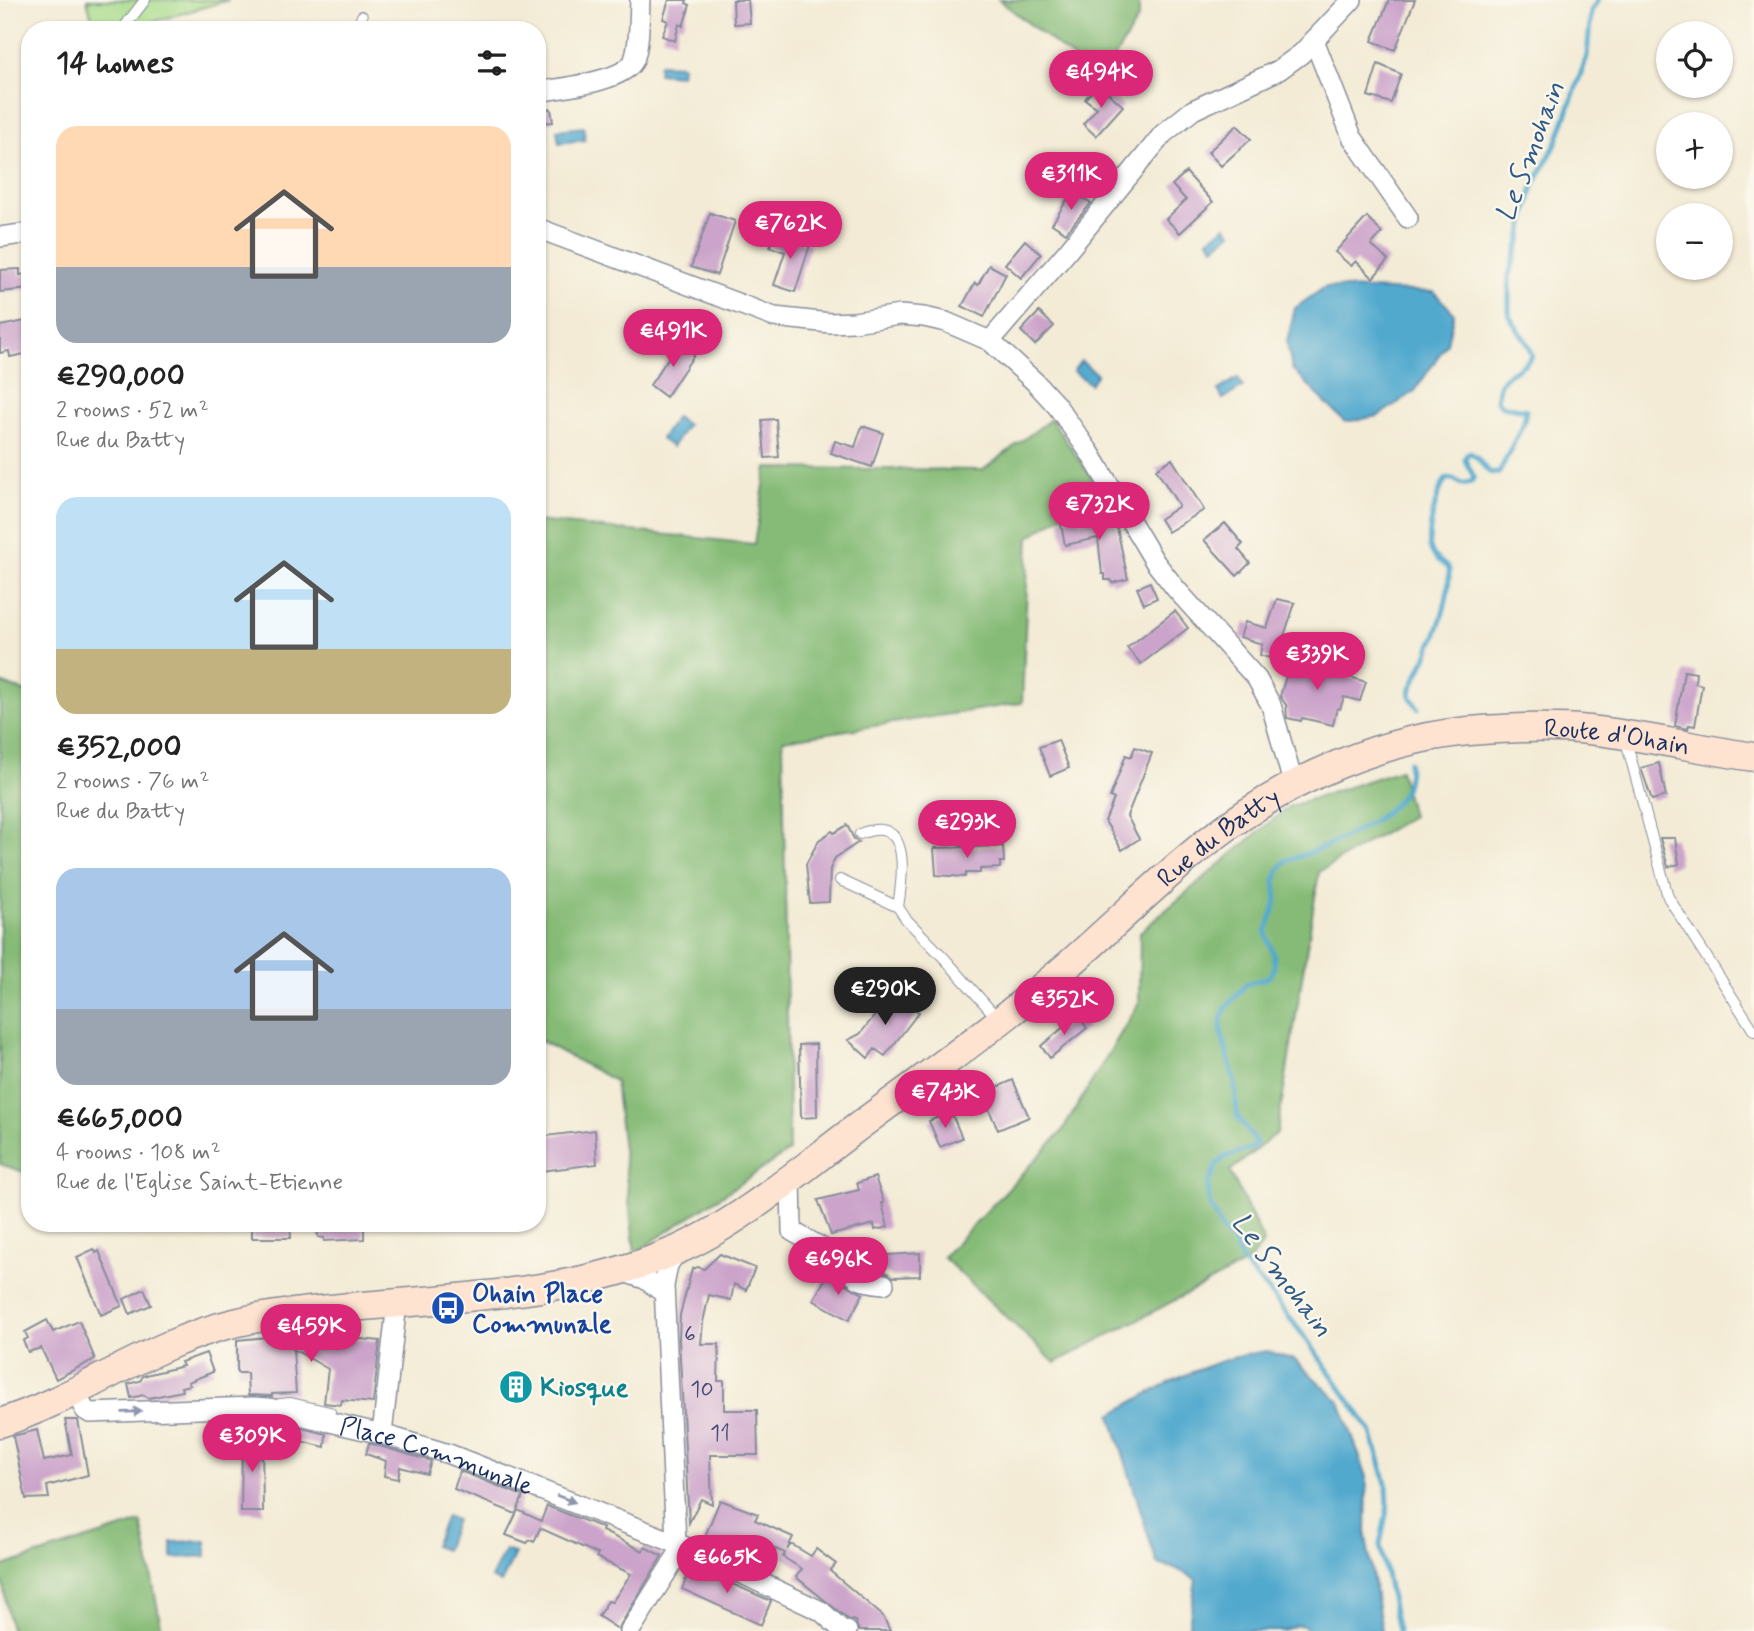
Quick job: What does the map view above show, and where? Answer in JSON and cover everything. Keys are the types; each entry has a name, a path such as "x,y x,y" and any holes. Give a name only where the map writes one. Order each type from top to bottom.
{"main road":[{"name":"Rue du Batty","path":"678,1250 726,1223 999,1020 1090,947 1211,839 1294,786 1354,758 1410,742 1478,730"},
{"name":"Route d'Ohain","path":"1478,730 1586,730 1754,757"},
{"path":"0,1423 75,1392 152,1353 208,1331 253,1319 551,1288 621,1271 678,1250"}],"street":[{"path":"546,90 617,76 626,71 633,62 636,51 640,0"},
{"path":"990,341 1163,134 1193,110 1279,70 1301,54 1345,3"},
{"path":"1314,40 1352,137 1408,218"},
{"path":"546,231 774,317 830,323 900,315 924,317 990,341 1057,406 1090,453 1155,562 1257,679 1270,705 1294,786"},
{"path":"0,237 21,234"},
{"path":"791,1176 792,1231 836,1258 853,1277 863,1282 884,1284"},
{"path":"630,1631 679,1544 664,1293 665,1275 678,1250"},
{"path":"621,1271 645,1279 664,1293"},
{"path":"382,1434 397,1303"},
{"name":"Place Communale","path":"75,1392 85,1410 90,1413 228,1407 350,1427 449,1454 679,1544 821,1611 844,1631"}],"lane":[{"path":"129,21 145,0"},
{"path":"360,21 362,16"},
{"path":"1625,736 1668,897 1754,1031"},
{"path":"860,834 874,828 883,830 891,833 899,844 903,877 898,907"},
{"path":"840,880 898,907 999,1020"}],"green space":[{"path":"87,0 229,0 156,21 93,21"},
{"path":"999,0 1139,0 1139,17 1101,80"},
{"path":"1051,419 1100,490 1029,537 1022,703 783,740 789,1151 635,1253 615,1081 546,1044 546,522 754,544 767,468 983,470"},
{"path":"0,683 21,690 21,1171 0,1164"},
{"path":"1400,770 1412,816 1319,872 1277,1133 1230,1171 1264,1242 1248,1262 1055,1363 943,1257 1061,1133 1139,1003 1140,932 1288,807"},
{"path":"141,1522 162,1631 11,1631 0,1567"}],"water":[{"path":"659,64 682,65 681,75 658,73"},
{"path":"584,127 585,140 559,143 557,130"},
{"path":"1226,226 1232,233 1214,247 1208,240"},
{"path":"1325,287 1434,292 1454,313 1447,343 1415,391 1378,416 1345,422 1292,369 1287,342 1295,308"},
{"path":"1081,361 1097,374 1090,384 1073,371"},
{"path":"1238,378 1243,387 1223,399 1218,390"},
{"path":"676,417 687,425 672,447 661,439"},
{"path":"984,820 1007,820 1007,829 984,829"},
{"path":"1267,1351 1295,1360 1340,1402 1367,1477 1366,1537 1382,1631 1308,1631 1305,1626 1297,1625 1283,1631 1188,1631 1196,1579 1177,1569 1157,1564 1111,1415 1186,1375 1226,1360"},
{"path":"446,1516 456,1520 445,1550 434,1546"},
{"path":"206,1541 206,1556 172,1558 172,1542"},
{"path":"505,1550 515,1554 501,1583 491,1578"}],"building":[{"path":"669,0 687,0 686,3 690,5 683,26 679,24 675,41 662,36 668,21 663,19"},
{"path":"733,0 748,0 750,23 734,24"},
{"path":"1389,0 1415,0 1395,50 1372,41"},
{"path":"1378,64 1401,74 1391,103 1368,96"},
{"path":"1098,84 1123,106 1096,136 1083,124 1097,108 1085,99"},
{"path":"546,109 551,109 553,122 546,122"},
{"path":"1237,125 1251,139 1221,166 1208,152"},
{"path":"1186,172 1213,202 1180,233 1166,219 1186,200 1172,185"},
{"path":"1072,192 1091,203 1066,233 1052,224"},
{"path":"710,213 735,221 717,275 691,267"},
{"path":"1367,217 1382,233 1371,245 1388,260 1373,278 1356,261 1351,266 1335,252"},
{"path":"774,233 810,245 795,292 774,285 785,252 770,247"},
{"path":"1025,240 1041,254 1021,278 1005,264"},
{"path":"989,265 1006,274 984,317 962,306"},
{"path":"20,269 21,290 0,292 0,270"},
{"path":"1039,312 1054,326 1035,345 1021,331"},
{"path":"21,322 21,355 10,357 9,351 0,353 0,326"},
{"path":"680,341 696,352 666,397 650,385"},
{"path":"776,419 779,457 765,458 762,420"},
{"path":"862,426 883,433 872,467 831,453 835,441 855,447"},
{"path":"1172,459 1204,510 1168,532 1160,519 1179,506 1156,469"},
{"path":"1111,513 1115,519 1128,579 1112,583 1111,580 1105,580 1105,574 1102,574 1098,538 1065,545 1060,520 1079,516 1080,521"},
{"path":"1225,523 1243,544 1238,549 1250,563 1237,576 1204,540"},
{"path":"1150,582 1157,598 1144,604 1137,588"},
{"path":"1277,599 1295,603 1276,660 1260,655 1262,644 1240,637 1245,622 1267,628"},
{"path":"1175,611 1188,628 1141,664 1127,648"},
{"path":"1292,656 1314,662 1313,666 1366,682 1360,701 1344,697 1340,709 1337,708 1333,725 1302,718 1301,721 1287,718 1286,705 1280,696"},
{"path":"1684,671 1696,673 1695,683 1702,685 1695,726 1689,725 1688,729 1675,726"},
{"path":"1058,740 1069,768 1050,776 1039,747"},
{"path":"1135,747 1152,753 1127,816 1139,839 1122,850 1105,821 1114,799 1110,797 1126,755 1131,757"},
{"path":"1659,763 1666,796 1652,800 1641,768"},
{"path":"847,825 854,839 859,842 835,858 830,869 829,902 810,903 806,864 819,840"},
{"path":"1660,838 1675,838 1679,864 1668,867"},
{"path":"1003,846 1004,862 1000,862 1000,868 980,869 980,873 966,873 965,877 936,875 934,848"},
{"path":"892,994 919,1012 885,1056 875,1049 868,1058 848,1040 860,1034"},
{"path":"1078,1015 1087,1028 1050,1058 1041,1046"},
{"path":"816,1044 817,1117 801,1118 799,1045"},
{"path":"1013,1080 1029,1117 998,1130 982,1094"},
{"path":"951,1112 962,1138 940,1147 929,1121"},
{"path":"595,1130 597,1164 546,1170 546,1136"},
{"path":"875,1177 884,1203 888,1227 875,1230 874,1224 831,1235 818,1200 859,1190 857,1183"},
{"path":"252,1232 291,1232 291,1238 252,1238"},
{"path":"318,1232 364,1232 364,1239 324,1241 324,1238 318,1237"},
{"path":"94,1249 96,1253 99,1251 122,1306 101,1315 77,1257"},
{"path":"920,1253 920,1276 893,1277 886,1272 873,1270 872,1256"},
{"path":"720,1254 755,1268 746,1290 734,1284 731,1300 709,1295 701,1344 719,1344 718,1381 724,1381 724,1410 757,1410 758,1455 710,1455 712,1504 701,1499 689,1523 680,1315 692,1269 704,1269"},
{"path":"828,1274 863,1294 849,1320 813,1300"},
{"path":"144,1289 151,1305 130,1314 124,1299"},
{"path":"47,1320 53,1332 79,1321 95,1359 56,1379 41,1348 28,1352 23,1341 28,1338 25,1332"},
{"path":"340,1330 341,1337 380,1341 373,1403 342,1400 341,1405 324,1403 328,1369 293,1349 296,1393 248,1395 247,1373 237,1373 237,1340"},
{"path":"206,1353 213,1372 188,1382 190,1385 181,1387 182,1391 149,1398 143,1395 131,1398 128,1384 140,1381 143,1376 183,1366 181,1362"},
{"name":"Kiosque","path":"516,1374 525,1378 529,1387 525,1396 516,1400 507,1396 503,1387 507,1378"},
{"path":"65,1420 78,1420 88,1475 47,1486 49,1498 26,1499 13,1436 37,1430 44,1461 72,1455"},
{"path":"277,1422 326,1434 325,1447 296,1440 295,1446 290,1447 289,1452 273,1449"},
{"path":"242,1435 256,1435 262,1440 263,1512 241,1512"},
{"path":"369,1443 431,1461 427,1474 400,1467 398,1479 384,1476 386,1461 366,1454"},
{"path":"460,1471 523,1496 516,1514 454,1489"},
{"path":"720,1500 758,1514 755,1520 793,1537 787,1550 791,1544 811,1556 816,1549 836,1564 830,1571 883,1616 890,1631 859,1631 855,1621 848,1619 796,1577 802,1569 783,1557 785,1553 747,1537 738,1558 703,1541"},
{"path":"547,1506 603,1528 602,1531 643,1551 645,1547 662,1556 618,1629 598,1616 608,1601 612,1602 631,1574 596,1557 598,1554 540,1528 534,1542 530,1540 527,1543 506,1535 518,1510 541,1521"},
{"path":"691,1566 771,1601 761,1625 682,1589"}],"waterway":[{"name":"Le Smohain","path":"1418,708 1410,696 1411,688 1437,630 1449,583 1449,569 1434,556 1430,548 1430,528 1435,505 1446,479 1462,484 1471,482 1474,477 1465,460 1467,454 1474,455 1490,472 1499,473 1524,422 1526,410 1502,406 1497,401 1500,383 1532,356 1529,346 1509,316 1509,275 1533,186 1556,144 1587,56 1591,11 1598,0"},
{"name":"Le Smohain","path":"1398,1631 1380,1545 1388,1505 1387,1487 1371,1431 1307,1340 1243,1263 1233,1241 1223,1232 1209,1202 1208,1185 1217,1164 1225,1157 1254,1147 1256,1142 1237,1116 1235,1083 1221,1031 1221,1020 1225,1009 1246,984 1269,977 1274,968 1274,956 1266,933 1277,899 1275,882 1279,869 1286,861 1334,842 1385,812 1405,789 1409,762"}],"place":[{"name":"Ohain Place Communale","path":"448,1308"},
{"name":"Kiosque","path":"516,1387"}]}
